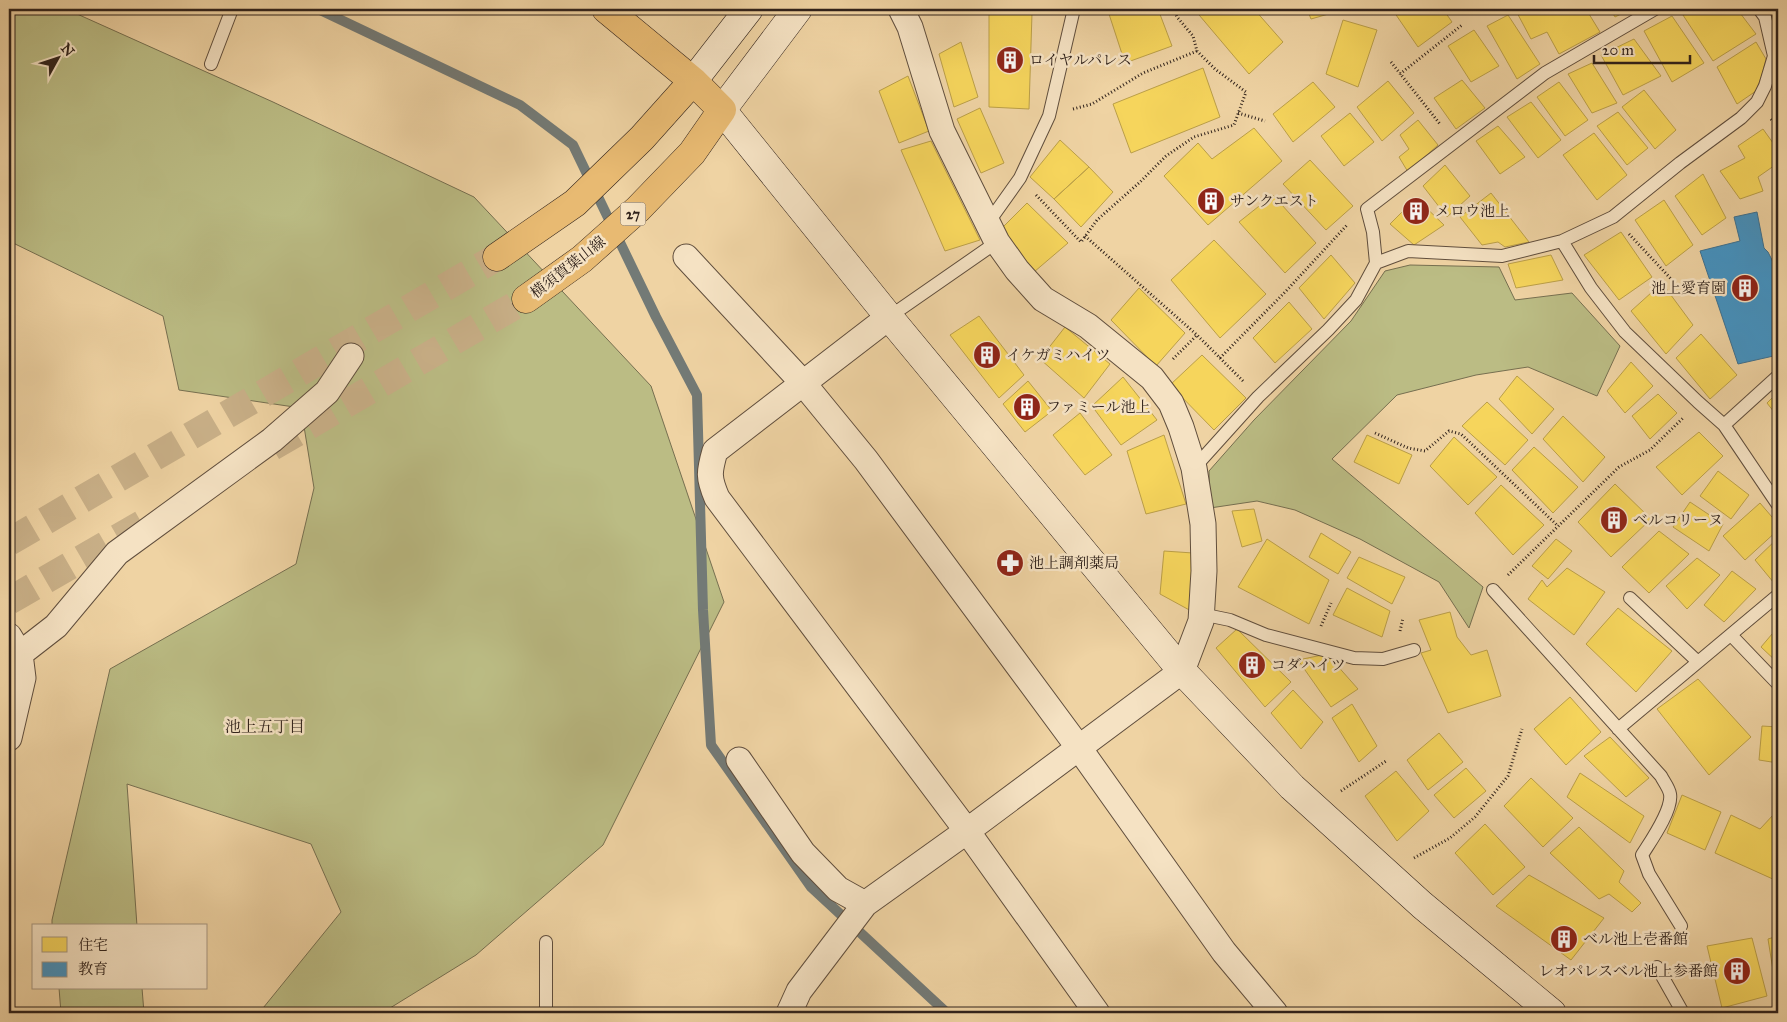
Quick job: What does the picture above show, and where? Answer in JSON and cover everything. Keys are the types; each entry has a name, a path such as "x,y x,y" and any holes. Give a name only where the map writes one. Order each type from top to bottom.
{"main road":[{"path":"606,9 693,81 722,110"},
{"path":"496,257 575,203 642,138 693,81"},
{"name":"横須賀葉山線","path":"526,299 582,259 638,209 692,153 722,110"}],"street":[{"path":"693,81 748,9"},
{"path":"798,9 722,110 889,317 1182,671 1292,787 1422,905 1552,1013"},
{"path":"789,1013 799,991 865,904 967,831 1182,671 1201,621 1204,571 1203,524 1194,468 1171,403 1152,378 1088,326 1043,299 1018,270 992,232 942,131 910,27 901,9"},
{"path":"686,257 803,383 866,460 1079,748 1224,952 1275,1013"},
{"path":"889,317 715,450 710,470 710,484 723,506 967,831 1097,1013"},
{"path":"9,738 23,678 14,645 56,626 117,553 272,440 327,392 351,356"},
{"path":"739,760 803,853 838,888 865,904"}],"lane":[{"path":"211,64 232,9"},
{"path":"1194,468 1258,397 1328,330 1356,300 1376,263 1373,232 1367,210 1545,73 1655,9"},
{"path":"1376,263 1408,252 1502,256 1562,241 1613,216 1740,118 1757,102 1765,86 1774,56 1765,17 1759,9"},
{"path":"889,317 992,232 1049,116 1075,10"},
{"path":"1562,241 1591,288 1625,332 1724,425 1778,505"},
{"path":"1724,425 1778,376"},
{"path":"1493,590 1661,776 1671,796 1663,822 1642,855 1649,874 1681,926"},
{"path":"1618,729 1778,596"},
{"path":"1630,598 1698,662"},
{"path":"1201,614 1230,620 1266,635 1354,658 1383,660 1414,650"},
{"path":"1731,635 1778,684"},
{"path":"546,942 546,1013"},
{"path":"1657,967 1683,1013"}],"path":[{"path":"1020,178 1080,242 1097,220 1166,156 1194,137 1234,125 1246,92 1215,69 1197,51 1193,36 1177,17 1174,9"},
{"path":"1400,74 1462,24"},
{"path":"1049,116 1092,104 1143,73 1197,51"},
{"path":"1391,62 1454,142"},
{"path":"1238,113 1266,120"},
{"path":"1220,358 1287,290 1344,227 1367,210"},
{"path":"1613,216 1673,282"},
{"path":"1778,234 1774,251 1778,259"},
{"path":"1085,236 1197,335 1258,397"},
{"path":"1152,378 1197,335"},
{"path":"1493,590 1619,467 1650,450 1698,402"},
{"path":"1375,433 1408,448 1425,451 1449,431 1461,434 1558,526"},
{"path":"1388,874 1450,838 1475,817 1508,776 1522,729"},
{"path":"1315,807 1386,761"}],"green space":[{"path":"9,9 66,9 273,102 474,197 651,386 724,602 603,845 476,955 382,1013 259,1013 341,912 311,844 127,784 137,924 52,924 110,669 296,564 314,488 301,408 179,390 163,316 9,241"},
{"path":"1410,265 1499,267 1515,300 1572,293 1620,346 1597,396 1528,367 1476,375 1397,395 1332,459 1483,587 1469,628 1439,582 1360,539 1295,510 1257,501 1210,508 1209,471 1254,420 1351,321 1385,271"},
{"path":"59,990 142,990 144,1013 61,1013"}],"building: 住宅":[{"path":"1116,9 1158,9 1172,46 1125,63 1108,11"},
{"path":"1194,9 1254,9 1283,42 1249,74"},
{"path":"1307,9 1331,9 1332,13 1311,19"},
{"path":"1392,9 1443,9 1452,22 1418,47"},
{"path":"1515,9 1586,9 1600,32 1559,54 1547,32 1531,39"},
{"path":"1610,9 1631,9 1615,17"},
{"path":"1687,9 1737,9 1756,34 1713,61 1681,12"},
{"name":"ロイヤルパレス","path":"989,12 1032,13 1029,109 989,107"},
{"path":"1508,15 1540,64 1517,79 1487,26"},
{"path":"1672,16 1704,63 1672,82 1644,31"},
{"path":"1343,20 1377,30 1358,87 1326,74"},
{"path":"1474,30 1499,66 1471,82 1448,46"},
{"path":"1634,39 1661,76 1623,95 1601,55"},
{"path":"961,42 978,97 954,107 939,54"},
{"path":"1756,42 1766,59 1762,75 1756,91 1737,104 1717,67"},
{"path":"1592,63 1617,103 1592,113 1568,74"},
{"path":"1203,68 1220,117 1131,153 1113,104"},
{"path":"908,76 929,131 899,143 879,91"},
{"path":"1462,80 1485,108 1456,129 1434,98"},
{"path":"1388,81 1414,113 1382,141 1357,107"},
{"path":"1313,82 1335,107 1293,142 1273,114"},
{"path":"1559,82 1588,120 1565,136 1537,97"},
{"path":"1644,90 1676,130 1655,149 1622,107"},
{"path":"1531,102 1561,140 1538,158 1507,117"},
{"path":"980,108 1004,163 981,173 957,119"},
{"path":"1618,112 1648,148 1627,165 1597,126"},
{"path":"1350,113 1374,142 1344,166 1321,136"},
{"path":"1418,120 1438,145 1408,172 1399,157 1409,149 1400,135"},
{"path":"1498,126 1525,157 1500,174 1476,141"},
{"name":"サンクエスト","path":"1254,128 1282,161 1208,225 1164,176 1198,143 1212,159"},
{"path":"1763,129 1778,150 1778,163 1758,177 1763,191 1740,199 1720,171 1745,158 1738,146"},
{"path":"1594,133 1627,175 1597,200 1563,155"},
{"path":"1060,140 1089,167 1054,199 1030,177"},
{"path":"931,141 980,240 945,251 901,150"},
{"path":"1310,160 1353,206 1326,230 1283,184"},
{"path":"1445,165 1470,196 1447,217 1423,186"},
{"path":"1089,167 1113,192 1081,227 1054,199"},
{"path":"1703,174 1726,218 1702,235 1675,196"},
{"path":"1491,193 1529,242 1505,247 1498,242 1482,245 1460,217"},
{"path":"1273,195 1316,243 1285,273 1239,222"},
{"name":"メロウ池上","path":"1416,198 1444,225 1414,245 1390,224"},
{"path":"1664,200 1693,245 1666,266 1635,220"},
{"path":"1027,203 1068,243 1034,272 1001,229"},
{"path":"1621,232 1652,277 1619,300 1584,255"},
{"path":"1214,240 1266,294 1220,338 1171,280"},
{"path":"1331,255 1355,283 1324,319 1299,288"},
{"path":"1551,255 1563,280 1516,288 1508,264"},
{"path":"1662,283 1693,325 1666,354 1631,311"},
{"path":"1139,288 1185,333 1156,366 1111,320"},
{"path":"1289,302 1312,329 1275,363 1253,338"},
{"name":"イケガミハイツ","path":"979,316 1024,375 999,398 950,335"},
{"path":"1065,327 1110,364 1084,398 1040,359"},
{"path":"1701,334 1737,375 1710,399 1676,358"},
{"path":"1202,355 1246,398 1214,430 1170,385"},
{"path":"1631,362 1653,386 1625,413 1607,391"},
{"path":"1517,376 1554,409 1532,434 1499,399"},
{"path":"1123,377 1157,420 1121,445 1092,406"},
{"name":"ファミール池上","path":"1028,381 1052,411 1025,432 1003,404"},
{"path":"1778,392 1778,417 1767,403"},
{"path":"1658,394 1677,413 1650,439 1632,416"},
{"path":"1487,402 1528,440 1505,465 1462,426"},
{"path":"1080,413 1112,455 1085,475 1053,435"},
{"path":"1563,416 1605,457 1583,482 1543,439"},
{"path":"1699,432 1723,456 1682,495 1656,467"},
{"path":"1164,435 1186,504 1146,514 1127,451"},
{"path":"1367,435 1412,455 1399,484 1354,462"},
{"path":"1454,437 1497,477 1468,505 1430,466"},
{"path":"1534,447 1578,487 1553,513 1512,470"},
{"path":"1718,471 1749,495 1731,519 1700,496"},
{"name":"ベルコリーヌ","path":"1615,484 1651,519 1611,557 1578,522"},
{"path":"1501,485 1544,525 1513,555 1475,513"},
{"path":"1690,502 1723,524 1709,551 1673,527"},
{"path":"1760,503 1778,524 1778,530 1745,560 1723,536"},
{"path":"1254,509 1262,541 1242,547 1232,511"},
{"path":"1659,531 1689,554 1649,593 1622,567"},
{"path":"1321,533 1351,552 1338,574 1309,557"},
{"path":"1778,538 1778,579 1774,583 1755,560"},
{"path":"1267,539 1329,580 1309,624 1238,587"},
{"path":"1556,539 1572,551 1548,579 1532,566"},
{"path":"1164,551 1193,553 1193,612 1160,594"},
{"path":"1359,557 1405,577 1392,604 1347,578"},
{"path":"1697,558 1720,575 1687,609 1666,586"},
{"path":"1567,568 1605,592 1574,635 1528,599 1542,580 1547,587"},
{"path":"1732,571 1756,589 1724,622 1704,605"},
{"path":"1347,588 1390,611 1382,637 1333,615"},
{"path":"1618,608 1672,651 1636,692 1586,644"},
{"path":"1450,612 1457,637 1471,655 1487,650 1501,696 1448,713 1421,653 1431,650 1419,620"},
{"path":"1778,627 1778,663 1761,647"},
{"name":"コダハイツ","path":"1237,629 1291,682 1265,707 1216,648"},
{"path":"1327,654 1358,689 1331,707 1298,660"},
{"path":"1698,679 1751,737 1709,775 1657,709"},
{"path":"1293,690 1323,722 1301,749 1271,713"},
{"path":"1570,697 1601,732 1566,765 1534,729"},
{"path":"1352,704 1377,746 1359,762 1332,718"},
{"path":"1762,726 1778,727 1778,763 1759,760"},
{"path":"1439,733 1463,762 1428,790 1407,760"},
{"path":"1610,737 1649,778 1626,797 1584,756"},
{"path":"1466,768 1486,791 1454,818 1434,795"},
{"path":"1396,771 1429,811 1397,841 1365,796"},
{"path":"1580,773 1644,816 1630,843 1567,797"},
{"path":"1531,778 1573,818 1543,847 1504,806"},
{"path":"1682,795 1721,812 1705,850 1667,833"},
{"path":"1774,814 1778,816 1778,874 1775,880 1715,853 1731,815 1760,829"},
{"path":"1485,824 1525,867 1493,895 1455,853"},
{"path":"1579,827 1624,871 1619,882 1641,903 1632,912 1609,894 1599,899 1550,853"},
{"name":"ベル池上壱番館","path":"1529,875 1604,918 1571,960 1496,906"},
{"path":"1778,936 1778,988 1776,989 1768,939"},
{"name":"レオパレスベル池上参番館","path":"1752,938 1767,996 1722,1008 1707,946"}],"building: 教育":[{"name":"池上愛育園","path":"1757,212 1764,248 1778,272 1778,355 1738,364 1700,251 1740,241 1734,217"}],"waterway":[{"path":"318,9 520,105 573,145 656,317 697,395 703,610 711,745 811,887 947,1013"}],"tunnel":[{"path":"9,542 497,257"},
{"path":"272,447 526,299"},
{"path":"9,601 147,521"}],"place":[{"name":"ロイヤルパレス","path":"1010,60"},
{"name":"サンクエスト","path":"1211,201"},
{"name":"メロウ池上","path":"1416,211"},
{"name":"池上愛育園","path":"1745,288"},
{"name":"イケガミハイツ","path":"987,355"},
{"name":"ファミール池上","path":"1027,407"},
{"name":"ベルコリーヌ","path":"1614,520"},
{"name":"池上調剤薬局","path":"1010,563"},
{"name":"コダハイツ","path":"1252,665"},
{"name":"ベル池上壱番館","path":"1564,939"},
{"name":"レオパレスベル池上参番館","path":"1737,971"}],"district":[{"name":"池上五丁目","path":"265,726"}]}
